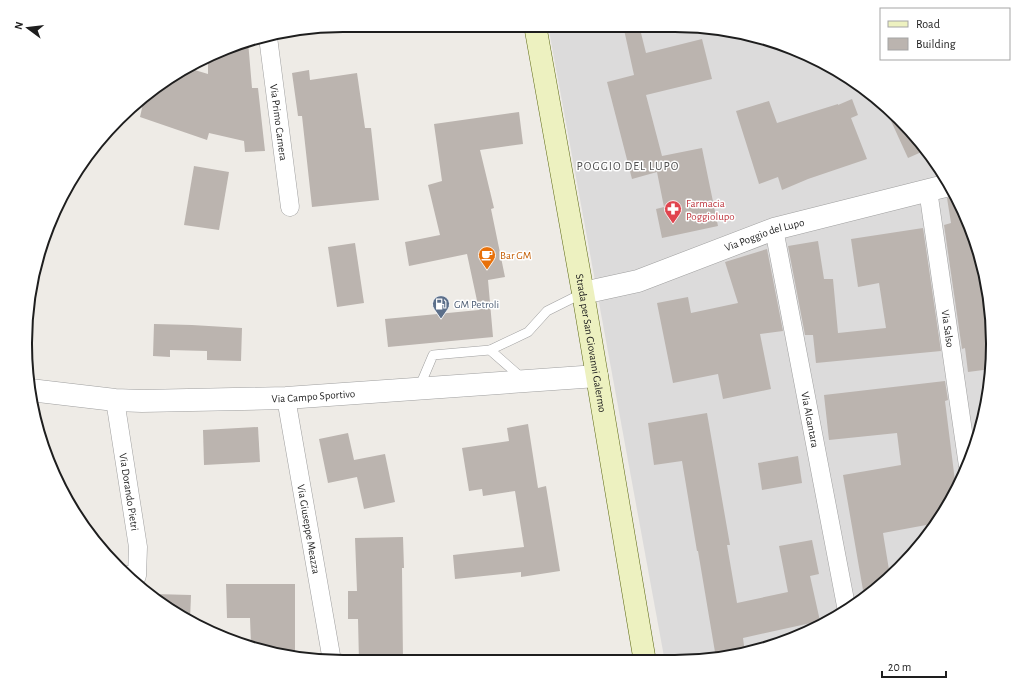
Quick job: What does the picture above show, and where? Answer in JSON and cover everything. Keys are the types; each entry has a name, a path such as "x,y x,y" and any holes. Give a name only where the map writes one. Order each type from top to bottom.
{"main road":[{"name":"Strada per San Giovanni Galermo","path":"536,32 583,293 644,655"}],"street":[{"name":"Via Primo Carnera","path":"268,42 290,207"},
{"name":"Via Poggio del Lupo","path":"583,293 638,281 774,229 943,186"},
{"name":"Via Salso","path":"928,190 966,452"},
{"name":"Via Alcantara","path":"774,229 846,604"},
{"name":"Via Campo Sportivo","path":"36,391 115,400 142,401 286,398 597,376"},
{"name":"Via Giuseppe Meazza","path":"286,398 331,654"},
{"name":"Via Dorando Pietri","path":"115,400 138,547 137,576 136,576"}],"lane":[{"path":"419,389 433,355 490,350 528,332 547,311 583,293"},
{"path":"490,350 526,381"}],"shaded area":[{"path":"549,32 674,32 735,38 794,56 848,84 895,123 934,170 962,224 980,283 986,344 983,384 975,424 962,463 954,481 934,517 909,549 880,578 848,603 794,631 735,649 695,654 664,655"}],"building":[{"path":"625,32 641,32 646,53 702,39 712,79 646,95 662,156 702,148 718,226 662,238 656,209 664,207 657,172 632,179 607,82 634,75"},
{"path":"249,47 252,88 258,88 265,151 245,152 244,141 209,133 207,140 140,117 143,105 170,84 195,70 208,74 208,63"},
{"path":"309,70 310,80 357,73 365,128 371,128 379,200 312,207 302,116 298,116 292,73"},
{"path":"852,99 858,115 851,118 867,159 808,179 782,190 778,177 759,184 736,111 769,101 777,123 838,105"},
{"path":"519,112 523,144 480,150 494,208 491,209 505,277 488,280 493,337 388,347 385,319 479,310 467,254 409,266 405,242 440,235 428,185 442,181 434,124"},
{"path":"890,118 921,152 908,158"},
{"path":"194,166 229,172 219,230 184,225"},
{"path":"949,197 962,224 980,283 985,323 986,344 984,370 968,372 965,348 962,349 944,225 951,223 947,198"},
{"path":"923,228 941,351 816,363 813,335 805,335 788,246 818,241 824,279 833,279 838,333 886,328 879,283 858,287 851,239"},
{"path":"355,243 364,303 337,307 328,247"},
{"path":"767,249 783,331 760,334 771,389 723,399 718,374 673,383 657,303 688,297 691,313 738,303 725,262"},
{"path":"154,324 242,328 241,361 207,360 207,351 170,350 170,357 153,356"},
{"path":"945,381 948,400 945,401 955,479 928,525 883,533 889,570 866,589 863,590 843,475 901,465 897,433 829,440 824,395"},
{"path":"707,413 730,545 727,545 737,603 788,592 779,546 812,540 819,574 810,576 820,619 813,623 743,638 744,647 715,652 682,461 654,465 648,423"},
{"path":"528,424 538,488 546,486 560,571 521,577 521,572 455,579 453,555 524,547 515,491 483,496 482,489 469,491 462,448 509,441 507,428"},
{"path":"258,427 260,462 204,465 203,430"},
{"path":"348,433 354,460 385,454 395,502 364,509 357,477 328,483 319,439"},
{"path":"798,456 802,483 762,490 758,463"},
{"path":"403,537 403,655 359,655 358,619 348,619 348,591 357,591 355,538"},
{"path":"226,584 295,584 295,651 251,640 250,618 227,618"},
{"path":"158,594 191,595 190,614 170,603"}],"place":[{"name":"Farmacia Poggiolupo","path":"673,224"},
{"name":"Bar GM","path":"487,270"},
{"name":"GM Petroli","path":"441,319"}],"district":[{"name":"POGGIO DEL LUPO","path":"628,166"}]}
